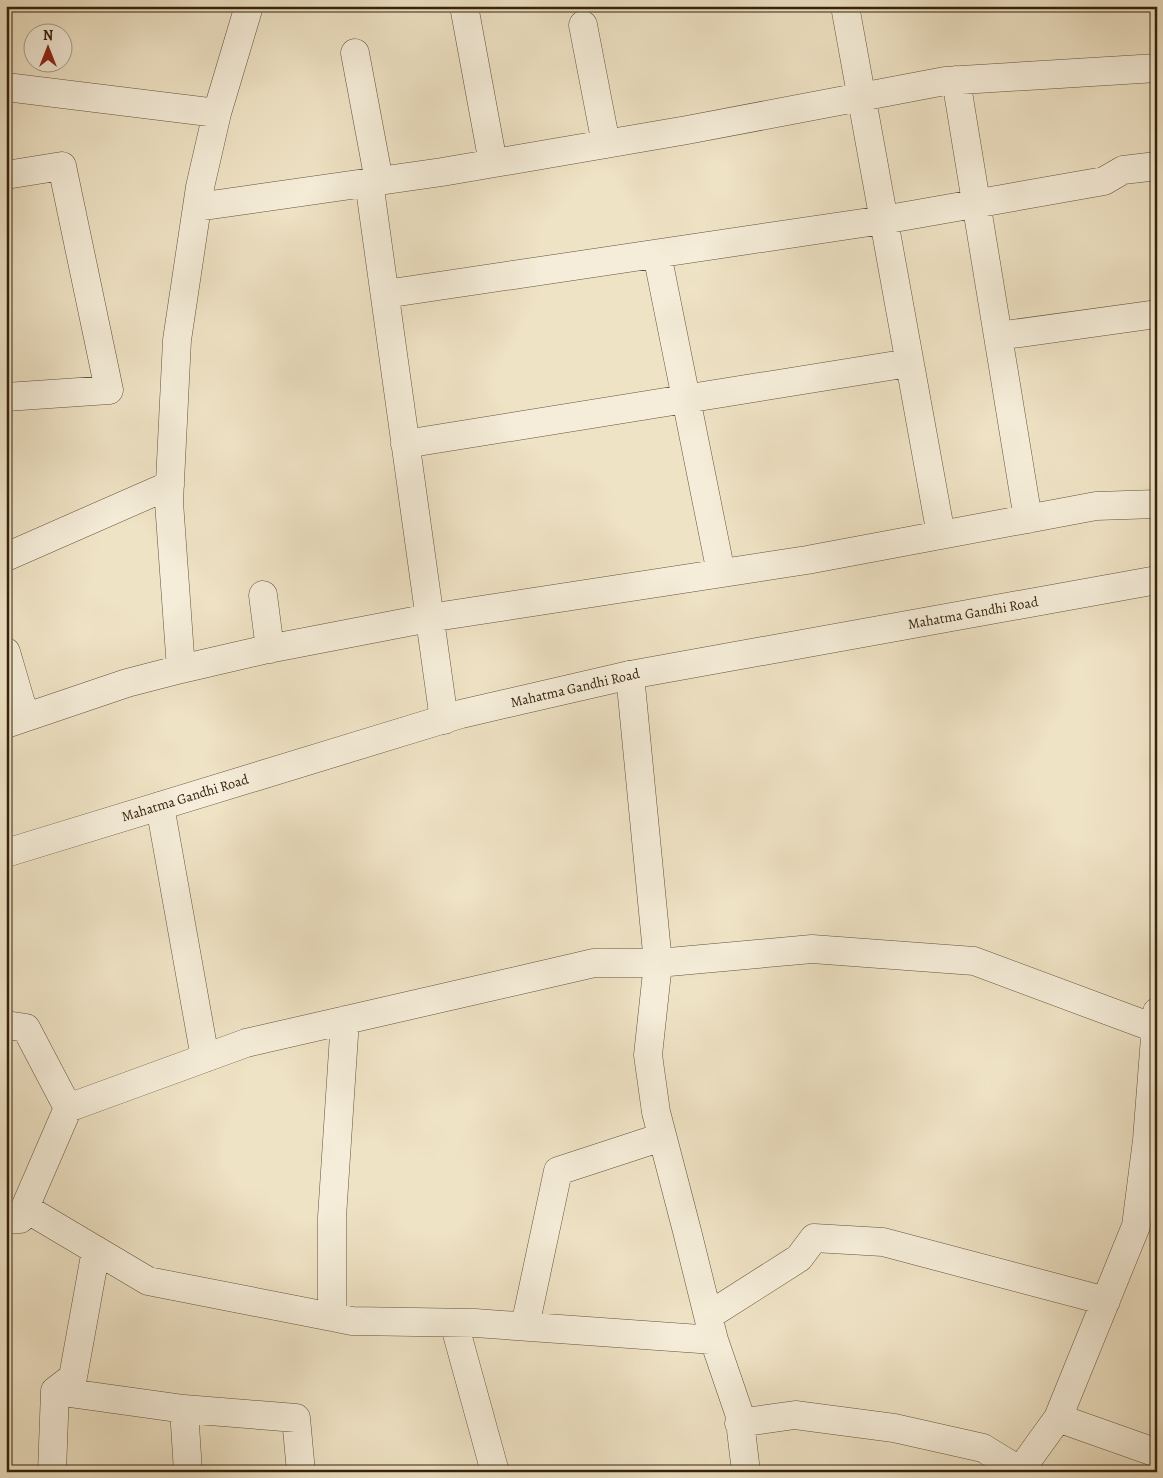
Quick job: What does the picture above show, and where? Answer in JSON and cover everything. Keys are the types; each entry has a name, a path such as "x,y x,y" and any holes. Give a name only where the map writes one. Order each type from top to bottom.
{"street":[{"path":"181,669 169,502 177,340 200,187 218,113 249,6"},
{"path":"464,6 493,163"},
{"path":"845,6 941,535"},
{"path":"583,25 606,144"},
{"path":"355,53 374,181 385,294 405,444 444,720"},
{"path":"197,207 493,163 606,144 946,81 1157,68"},
{"path":"956,80 1028,519"},
{"path":"6,87 218,113"},
{"path":"6,175 62,166 109,390 6,397"},
{"path":"385,294 884,220 1104,181 1123,170 1157,166"},
{"path":"657,254 721,573"},
{"path":"998,336 1157,314"},
{"path":"405,444 910,363"},
{"path":"6,557 170,485"},
{"path":"6,652 16,720 127,683 181,669 270,649 429,618 807,560 1096,506 1157,504"},
{"name":"Mahatma Gandhi Road","path":"6,852 444,720 630,675 1157,580"},
{"path":"264,596 270,649"},
{"path":"630,675 658,963 648,1055 656,1112 711,1328 738,1412 746,1472"},
{"path":"160,806 205,1058"},
{"path":"739,1422 795,1415 894,1428 983,1448 1019,1471 1058,1418 1106,1301 1136,1226 1146,1140 1156,1023 974,961 812,949 658,963 594,963 246,1043 68,1108 16,1214 96,1250 148,1281 352,1321 525,1326 711,1328 799,1258 814,1238 883,1242 1106,1301"},
{"path":"332,1317 332,1217 345,1020"},
{"path":"6,1025 26,1028 68,1108"},
{"path":"525,1326 558,1171 662,1137"},
{"path":"55,1391 73,1377 96,1250"},
{"path":"454,1323 495,1472"},
{"path":"55,1391 184,1409 296,1418 301,1472"},
{"path":"52,1472 55,1391"},
{"path":"184,1409 188,1472"},
{"path":"1058,1418 1157,1454"}]}
